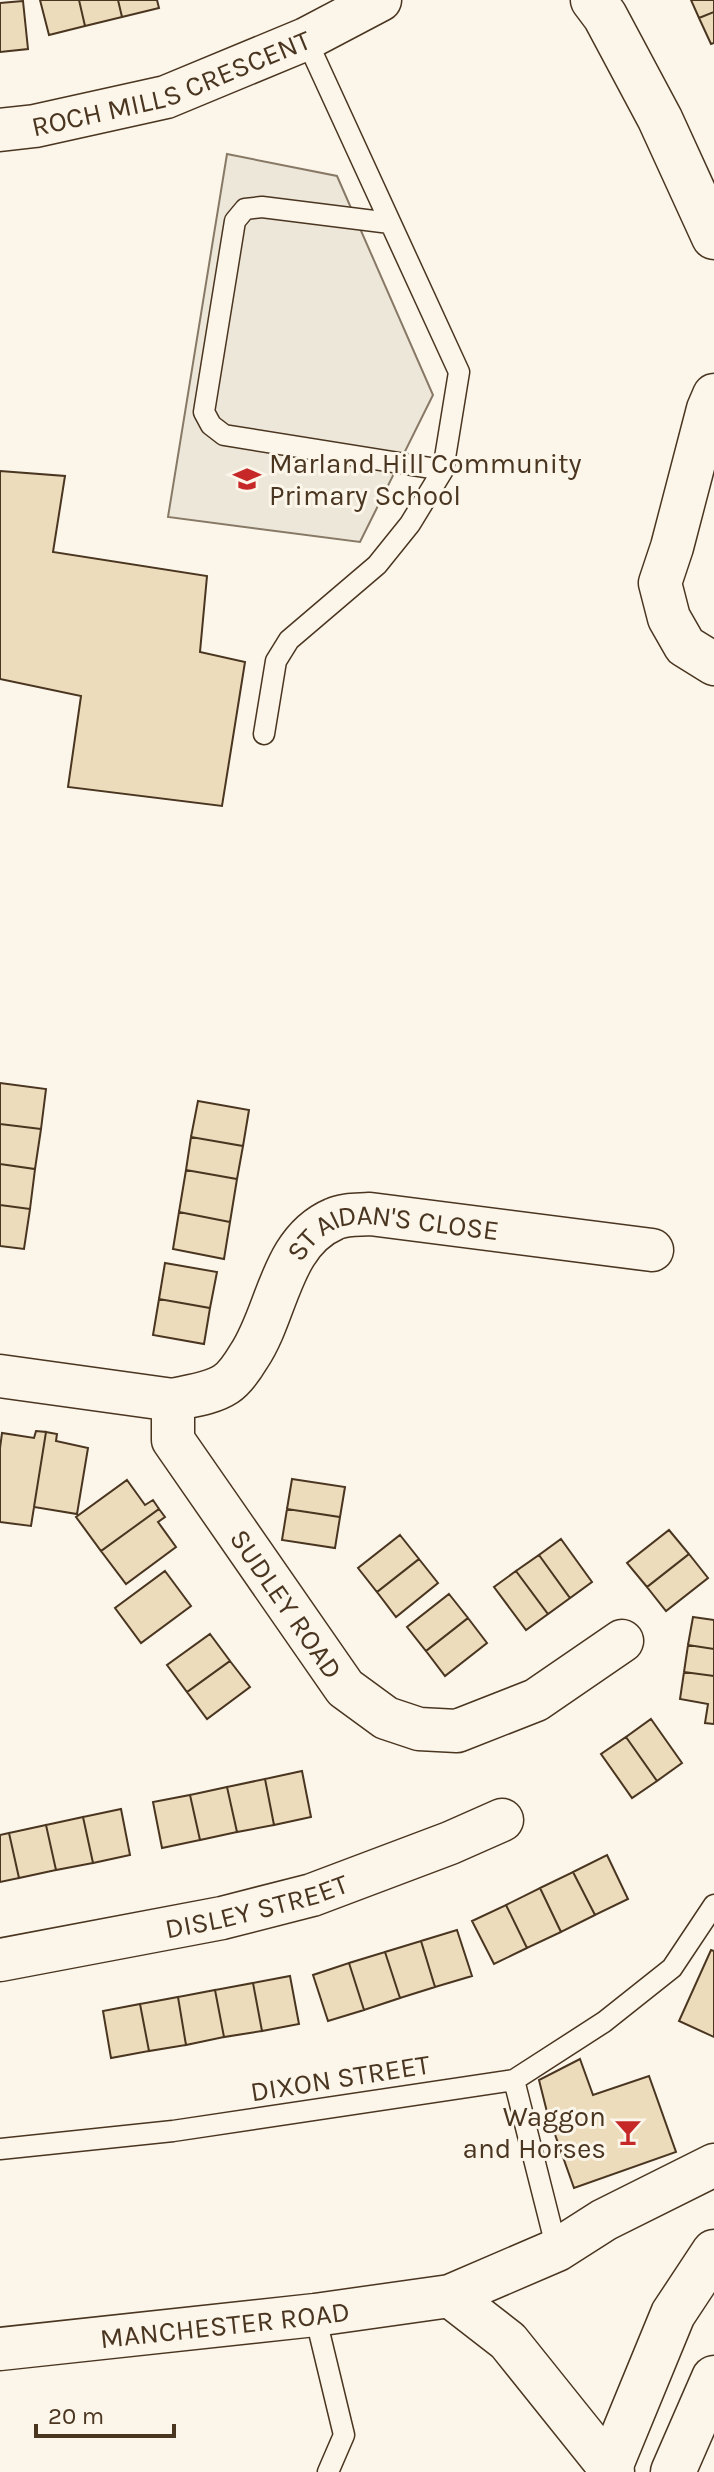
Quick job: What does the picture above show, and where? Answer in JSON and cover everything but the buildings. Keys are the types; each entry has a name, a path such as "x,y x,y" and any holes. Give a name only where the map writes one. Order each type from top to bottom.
{"main road":[{"path":"593,0 605,16 660,119 714,237"},
{"path":"610,2471 673,2314 714,2252"},
{"path":"673,2472 714,2378"}],"street":[{"name":"ROCH MILLS CRESCENT","path":"0,130 35,126 166,97 306,39 380,0"},
{"path":"714,395 660,583 669,618 685,646 714,664"},
{"name":"ST AIDAN'S CLOSE","path":"173,1400 226,1384 241,1369 259,1341 293,1258 313,1230 336,1217 370,1214 652,1250"},
{"path":"0,1376 173,1400"},
{"name":"SUDLEY ROAD","path":"173,1400 173,1440 345,1688 386,1718 419,1729 457,1731 536,1700 622,1641"},
{"name":"DISLEY STREET","path":"0,1960 222,1918 312,1895 502,1820"},
{"name":"MANCHESTER ROAD","path":"0,2349 315,2315 450,2296 557,2250 604,2220 714,2165"},
{"path":"450,2296 508,2341 610,2471"}],"lane":[{"path":"264,734 276,661 289,640 377,565 410,524 443,470 459,372 306,39"},
{"path":"390,223 262,207 245,209 235,221 204,412 211,425 224,435 443,470"},
{"path":"557,2250 514,2080 604,2022 672,1968 714,1905"},
{"name":"DIXON STREET","path":"0,2149 173,2131 514,2080"},
{"path":"315,2315 344,2435 328,2472"}],"shaded area":[{"path":"227,154 337,176 433,395 360,542 168,517"}],"place":[{"name":"Marland Hill Community Primary School","path":"247,479"},
{"name":"Waggon and Horses","path":"628,2132"}]}
